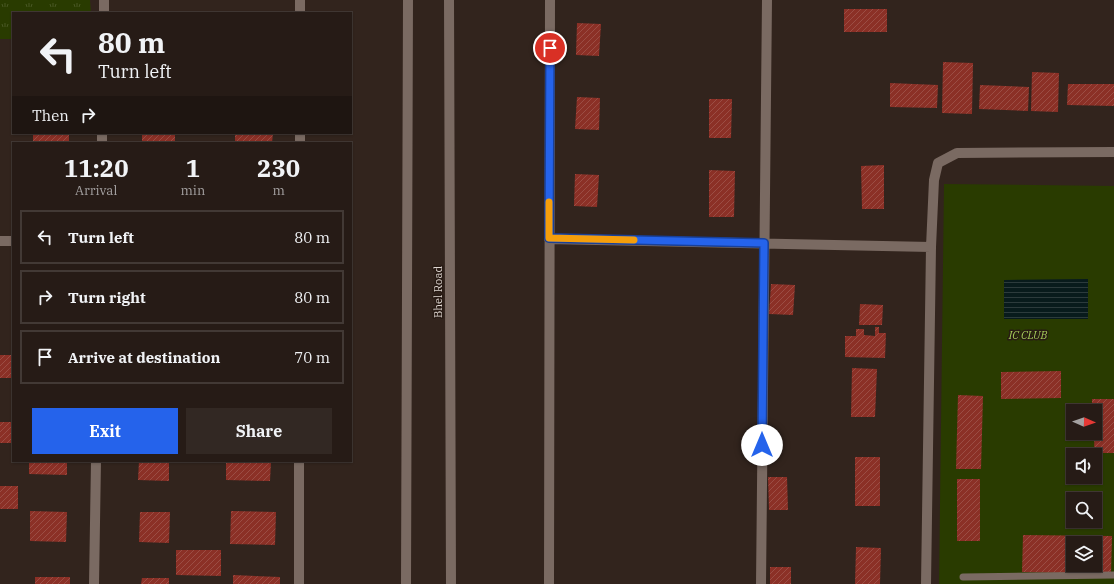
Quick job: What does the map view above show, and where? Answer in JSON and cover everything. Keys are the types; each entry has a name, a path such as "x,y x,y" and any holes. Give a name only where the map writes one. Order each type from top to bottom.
{"street":[{"path":"104,0 104,12"},
{"path":"300,0 300,12"},
{"path":"406,584 408,0"},
{"name":"Bhel Road","path":"449,0 451,584"},
{"path":"549,584 550,0"},
{"path":"761,584 767,0"},
{"path":"926,584 931,248 934,180 938,163 957,153 1114,152"},
{"path":"549,238 931,248"},
{"path":"0,241 12,241"},
{"path":"94,584 96,462"},
{"path":"299,462 299,584"}],"lane":[{"path":"963,577 1114,575"}],"green space":[{"path":"0,0 90,0 91,12 12,12 12,39 0,39"},
{"name":"IC CLUB","path":"944,184 1114,186 1114,584 939,584"}],"shaded area":[{"path":"1088,279 1088,319 1004,319 1004,280"}],"building":[{"path":"844,9 887,9 887,32 844,32"},
{"path":"577,23 601,24 599,56 576,55"},
{"path":"943,62 973,63 972,114 942,113"},
{"path":"1032,72 1059,73 1058,112 1031,111"},
{"path":"890,83 938,85 937,108 890,107"},
{"path":"1068,84 1114,84 1114,106 1067,105"},
{"path":"980,85 1029,87 1028,111 979,109"},
{"path":"577,97 600,98 599,130 575,129"},
{"path":"709,99 732,99 731,138 709,138"},
{"path":"33,134 69,134 69,142 33,142"},
{"path":"142,134 175,134 175,142 142,142"},
{"path":"235,134 273,134 272,142 235,142"},
{"path":"884,165 884,209 862,209 861,166"},
{"path":"709,170 735,171 734,217 709,217"},
{"path":"575,174 599,175 597,207 574,206"},
{"path":"771,284 795,285 793,315 769,314"},
{"path":"860,304 883,305 882,325 859,325"},
{"path":"875,327 879,327 879,333 886,333 885,358 845,357 845,336 856,336 856,329 864,329 864,335 875,336"},
{"path":"0,355 12,355 12,378 0,378"},
{"path":"852,368 877,369 875,417 851,417"},
{"path":"1061,371 1061,398 1001,399 1001,372"},
{"path":"958,395 983,396 981,469 956,469"},
{"path":"1092,399 1114,399 1114,453 1102,453 1102,448 1094,448 1094,440 1102,440 1102,404 1092,404"},
{"path":"0,422 12,422 12,443 0,443"},
{"path":"855,457 880,457 880,506 855,506"},
{"path":"29,462 67,462 67,475 29,474"},
{"path":"139,462 169,462 169,481 138,480"},
{"path":"226,462 271,462 270,481 226,480"},
{"path":"768,477 787,477 788,510 769,510"},
{"path":"957,479 980,479 980,541 957,541"},
{"path":"0,486 18,486 18,509 0,509"},
{"path":"30,511 67,512 66,542 30,541"},
{"path":"231,511 276,512 275,545 230,544"},
{"path":"140,512 170,512 169,543 139,542"},
{"path":"1023,535 1112,536 1111,574 1022,572"},
{"path":"856,547 881,548 880,584 855,584"},
{"path":"176,550 221,550 221,576 176,575"},
{"path":"770,567 791,567 791,584 770,584"},
{"path":"233,575 280,577 280,584 233,584"},
{"path":"35,577 70,577 70,584 35,584"},
{"path":"142,578 169,578 169,584 141,584"}],"slow traffic":[{"path":"549,202 549,238 634,240"}],"route":[{"path":"550,48 549,238 764,243 762,445"}]}
